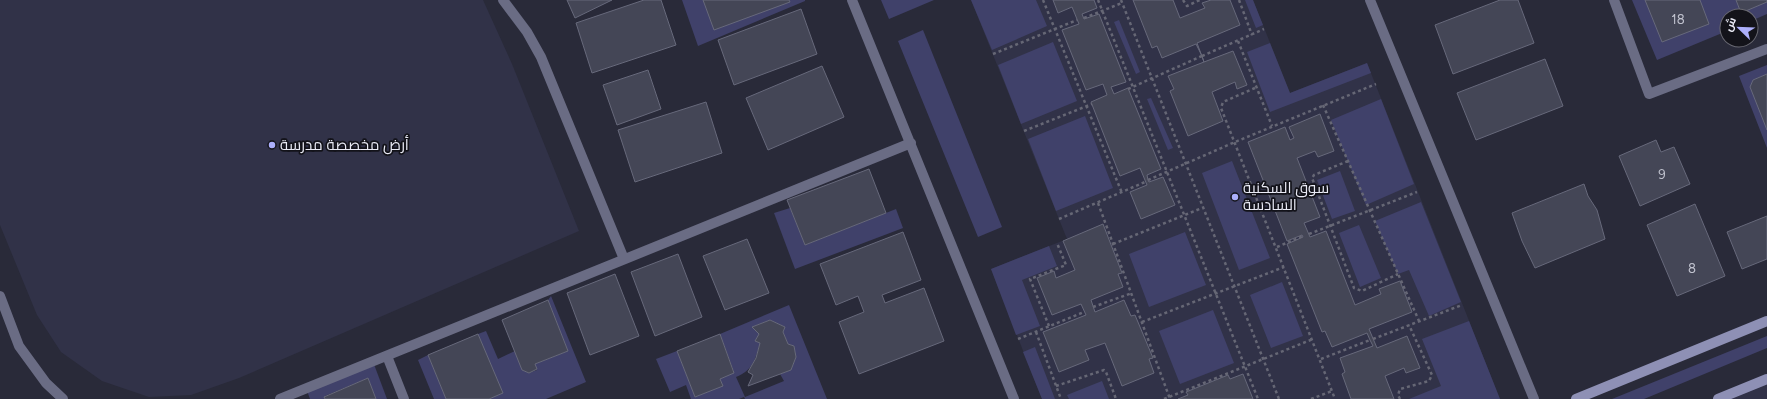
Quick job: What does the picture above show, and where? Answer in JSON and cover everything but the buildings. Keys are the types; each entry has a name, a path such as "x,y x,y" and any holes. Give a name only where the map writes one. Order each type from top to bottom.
{"street":[{"path":"503,0 526,32 541,57 624,259"},
{"path":"852,0 1014,399"},
{"path":"1370,0 1534,399"},
{"path":"1614,0 1649,94 1767,49"},
{"path":"280,399 911,143"},
{"path":"0,296 19,346 46,383 63,399"},
{"path":"1576,399 1767,321"},
{"path":"387,356 404,399"},
{"path":"1718,399 1767,379"}],"path":[{"path":"1043,0 1122,193"},
{"path":"1098,0 1258,399"},
{"path":"1183,0 1187,6 1200,0"},
{"path":"1239,0 1252,34"},
{"path":"1084,18 1122,1 1202,208 1279,399"},
{"path":"993,54 1077,20"},
{"path":"1128,89 1264,29"},
{"path":"1238,41 1255,88 1272,126"},
{"path":"1059,219 1098,204 1272,126 1376,84"},
{"path":"1255,88 1223,102 1221,104 1221,108 1321,359 1335,399"},
{"path":"1024,131 1092,104"},
{"path":"1323,105 1419,321"},
{"path":"1348,161 1312,177 1354,288 1362,291 1398,274"},
{"path":"1309,234 1417,192"},
{"path":"1098,204 1170,398"},
{"path":"1113,244 1202,208"},
{"path":"1276,247 1303,236"},
{"path":"1049,326 1030,279 1066,265 1057,243"},
{"path":"1142,322 1216,295 1284,267"},
{"path":"1094,307 1132,293"},
{"path":"1321,359 1462,305"},
{"path":"1018,339 1084,312"},
{"path":"1400,399 1398,395 1400,389 1429,382 1432,375 1409,325"},
{"path":"1036,332 1061,399"},
{"path":"1164,399 1170,398 1313,339"},
{"path":"1056,386 1104,370 1116,399"},
{"path":"1311,399 1332,391"}],"shaded area":[{"name":"أرض مخصصة مدرسة","path":"0,0 483,0 512,64 579,231 239,378 191,395 149,397 102,381 61,352 37,315 0,225"},
{"path":"682,0 805,0 805,1 698,46"},
{"path":"881,0 934,0 889,19"},
{"name":"سوق السكنية السادسة","path":"971,0 1253,0 1290,93 1367,63 1500,399 1042,399 991,269 1067,239"},
{"path":"971,0 1036,0 1047,26 992,50"},
{"path":"1245,0 1253,0 1263,25 1256,28"},
{"path":"1632,0 1767,0 1767,14 1759,18 1759,8 1719,8 1719,34 1657,60"},
{"path":"1119,20 1140,72 1136,74 1114,22"},
{"path":"923,30 1002,227 978,237 898,41"},
{"path":"1053,42 1077,101 1021,124 998,65"},
{"path":"1270,43 1290,93 1367,63 1371,73 1270,112 1247,52"},
{"path":"1767,65 1767,148 1739,76"},
{"path":"1151,98 1173,148 1168,150 1147,99"},
{"path":"1381,99 1414,184 1366,205 1331,120"},
{"path":"1085,116 1113,188 1056,211 1028,139"},
{"path":"1232,161 1270,258 1239,270 1202,173"},
{"path":"1340,171 1355,211 1332,219 1317,180"},
{"path":"1421,202 1461,302 1429,316 1409,270 1398,274 1375,221"},
{"path":"790,208 805,245 896,209 903,228 795,269 774,213"},
{"path":"1359,225 1381,278 1360,287 1339,233"},
{"path":"1185,232 1206,285 1149,307 1129,254"},
{"path":"1049,246 1057,266 1022,280 1040,326 1016,335 991,269"},
{"path":"1282,282 1303,336 1271,348 1250,295"},
{"path":"551,296 586,382 546,399 489,399 502,393 478,334 486,331 498,359 515,351 522,370 529,373 537,370 535,364 568,351 548,300"},
{"path":"789,305 827,399 745,399 744,397 739,399 691,399 686,385 670,392 656,359 677,351 695,397 722,386 720,379 734,372 720,334","holes":["770,320 785,327 783,332 788,344 794,346 796,357 791,370 780,374 784,381 745,397 736,377 750,368 757,354 760,343 755,341 759,334 752,327"]},
{"path":"1213,310 1234,363 1180,384 1159,331"},
{"path":"1469,321 1500,399 1409,399 1441,386 1422,339"},
{"path":"1767,336 1767,348 1644,399 1612,399"},
{"path":"1035,347 1055,399 1042,399 1023,352"},
{"path":"428,355 446,399 434,399 418,360"},
{"path":"372,359 387,399 376,399 368,378 325,396 325,399 310,399 306,388"},
{"path":"1102,381 1109,399 1069,399 1067,395"},
{"path":"1767,381 1767,399 1723,399"}],"place":[{"name":"أرض مخصصة مدرسة","path":"272,145"},
{"name":"سوق السكنية السادسة","path":"1235,197"}]}
